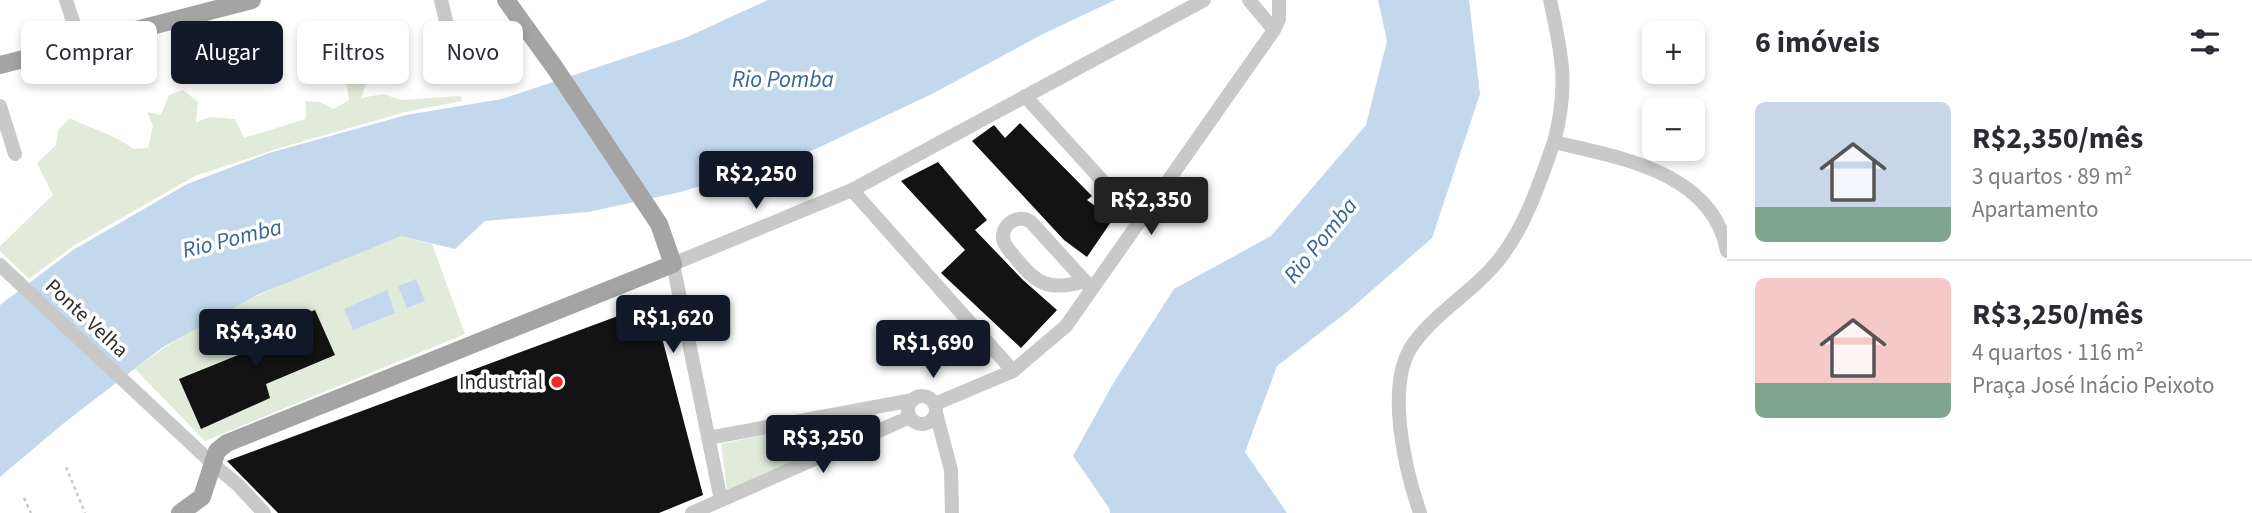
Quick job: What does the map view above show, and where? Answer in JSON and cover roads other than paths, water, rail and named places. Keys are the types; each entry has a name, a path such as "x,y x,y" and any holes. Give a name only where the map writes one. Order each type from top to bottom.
{"main road":[{"path":"157,26 253,0"},
{"path":"180,513 202,497 217,451 228,443 673,264 659,223 506,0"},
{"path":"0,65 21,60"}],"street":[{"path":"66,0 73,21"},
{"path":"441,0 446,21"},
{"path":"721,500 673,264 852,190 1204,0"},
{"path":"1250,0 1274,30"},
{"path":"692,513 915,420 931,421 936,409 1013,371 1066,326 1089,285 1140,222 1274,30 1279,19 1279,0"},
{"path":"1420,513 1408,479 1398,397 1402,366 1413,344 1438,317 1487,274 1515,238 1554,142 1564,95 1563,70 1550,0"},
{"path":"1025,96 1140,222"},
{"path":"0,106 15,155"},
{"path":"1554,142 1629,160 1687,188 1712,215 1725,239 1727,251"},
{"path":"852,190 1013,371"},
{"path":"1026,218 1089,285 1056,285 1037,281 1005,245 1005,230 1015,219 1026,218"},
{"name":"Ponte Velha","path":"0,265 238,485 256,510"},
{"path":"708,438 925,396 936,409 951,470 952,513"},
{"path":"913,400 909,408 915,420 943,440"}],"water":[{"name":"Rio Pomba","path":"768,0 1115,0 1043,34 932,94 809,152 681,192 588,212 485,221 455,249 401,236 259,294 163,347 64,423 0,477 0,305 73,250 187,184 269,153 406,115 502,99 685,38"},
{"name":"Rio Pomba","path":"1378,0 1469,0 1480,94 1432,238 1347,312 1277,366 1245,452 1287,513 1110,513 1073,456 1114,382 1174,289 1271,236 1366,125 1387,41"},
{"path":"416,279 425,301 407,308 398,286"},
{"path":"387,290 395,313 353,330 344,309"}],"place":[{"name":"Industrial","path":"557,382"}]}
